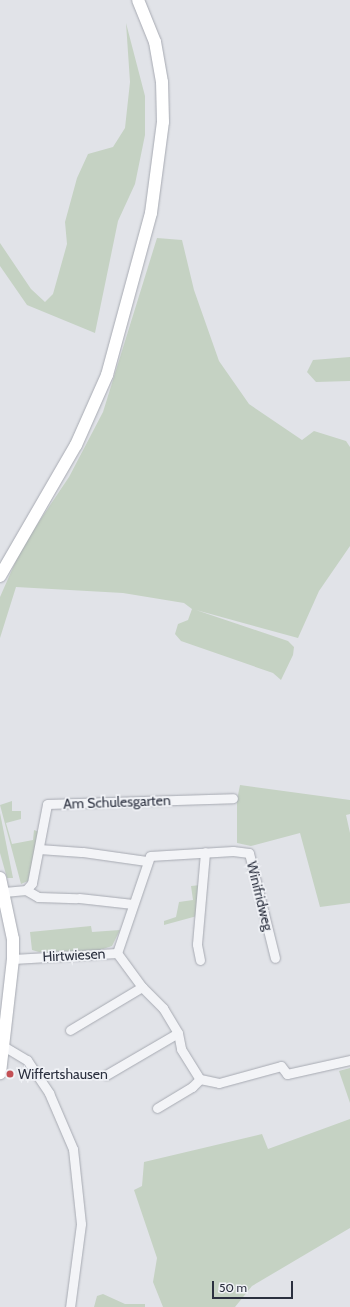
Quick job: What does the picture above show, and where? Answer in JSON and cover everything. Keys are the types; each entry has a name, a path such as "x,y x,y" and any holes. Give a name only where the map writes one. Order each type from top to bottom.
{"street":[{"path":"0,576 76,445 107,375 151,214 163,122 162,82 155,42 138,0"},
{"name":"Am Schulesgarten","path":"26,890 36,872 47,804 233,798"},
{"path":"39,849 82,852 146,861 117,953"},
{"path":"200,960 197,944 205,852"},
{"name":"Winifridweg","path":"146,861 155,853 249,853 275,958"},
{"path":"0,878 13,939 14,959 5,1047 0,1073"},
{"path":"4,892 26,890 38,897 77,898 133,904"},
{"name":"Hirtwiesen","path":"14,959 117,953 142,987 163,1008 178,1033 181,1049 200,1079"},
{"path":"70,1030 142,987"},
{"path":"106,1075 117,1066 178,1033"},
{"path":"5,1047 27,1060 36,1073 67,1128 73,1149 81,1224 70,1307"},
{"path":"157,1108 192,1088 200,1079 219,1083 281,1066 287,1074 350,1060"}],"green space":[{"path":"126,23 145,96 145,135 135,184 118,221 95,333 27,305 0,266 0,243 31,289 45,302 53,294 67,244 65,222 77,178 88,154 113,147 125,128 130,82"},
{"path":"157,238 182,240 194,290 219,361 249,404 302,440 314,431 346,441 350,447 350,546 319,591 298,638 196,610 288,641 294,647 293,655 281,680 273,673 181,641 175,634 178,624 188,620 192,609 184,603 123,593 16,587 0,638 0,597 22,547 69,477 103,412"},
{"path":"350,357 350,381 316,382 307,372 313,360"},
{"path":"240,785 350,800 350,814 346,815 350,833 350,903 320,907 300,833 251,846 237,843 237,800"},
{"path":"12,801 12,811 21,811 21,819 6,823 12,844 33,840 34,830 39,832 28,881 21,884 0,805"},
{"path":"0,813 13,878 7,878 0,853"},
{"path":"201,885 197,916 164,925 164,921 176,917 179,902 193,900 191,886"},
{"path":"91,926 92,932 120,930 112,946 100,950 39,952 32,950 30,932"},
{"path":"350,1068 350,1103 339,1071"},
{"path":"350,1119 350,1228 252,1286 235,1307 163,1307 153,1282 157,1258 134,1190 142,1186 144,1162 262,1134 268,1149"},
{"path":"103,1294 125,1304 145,1304 145,1307 94,1307 97,1296"}],"place":[{"name":"Wiffertshausen","path":"10,1074"}]}
